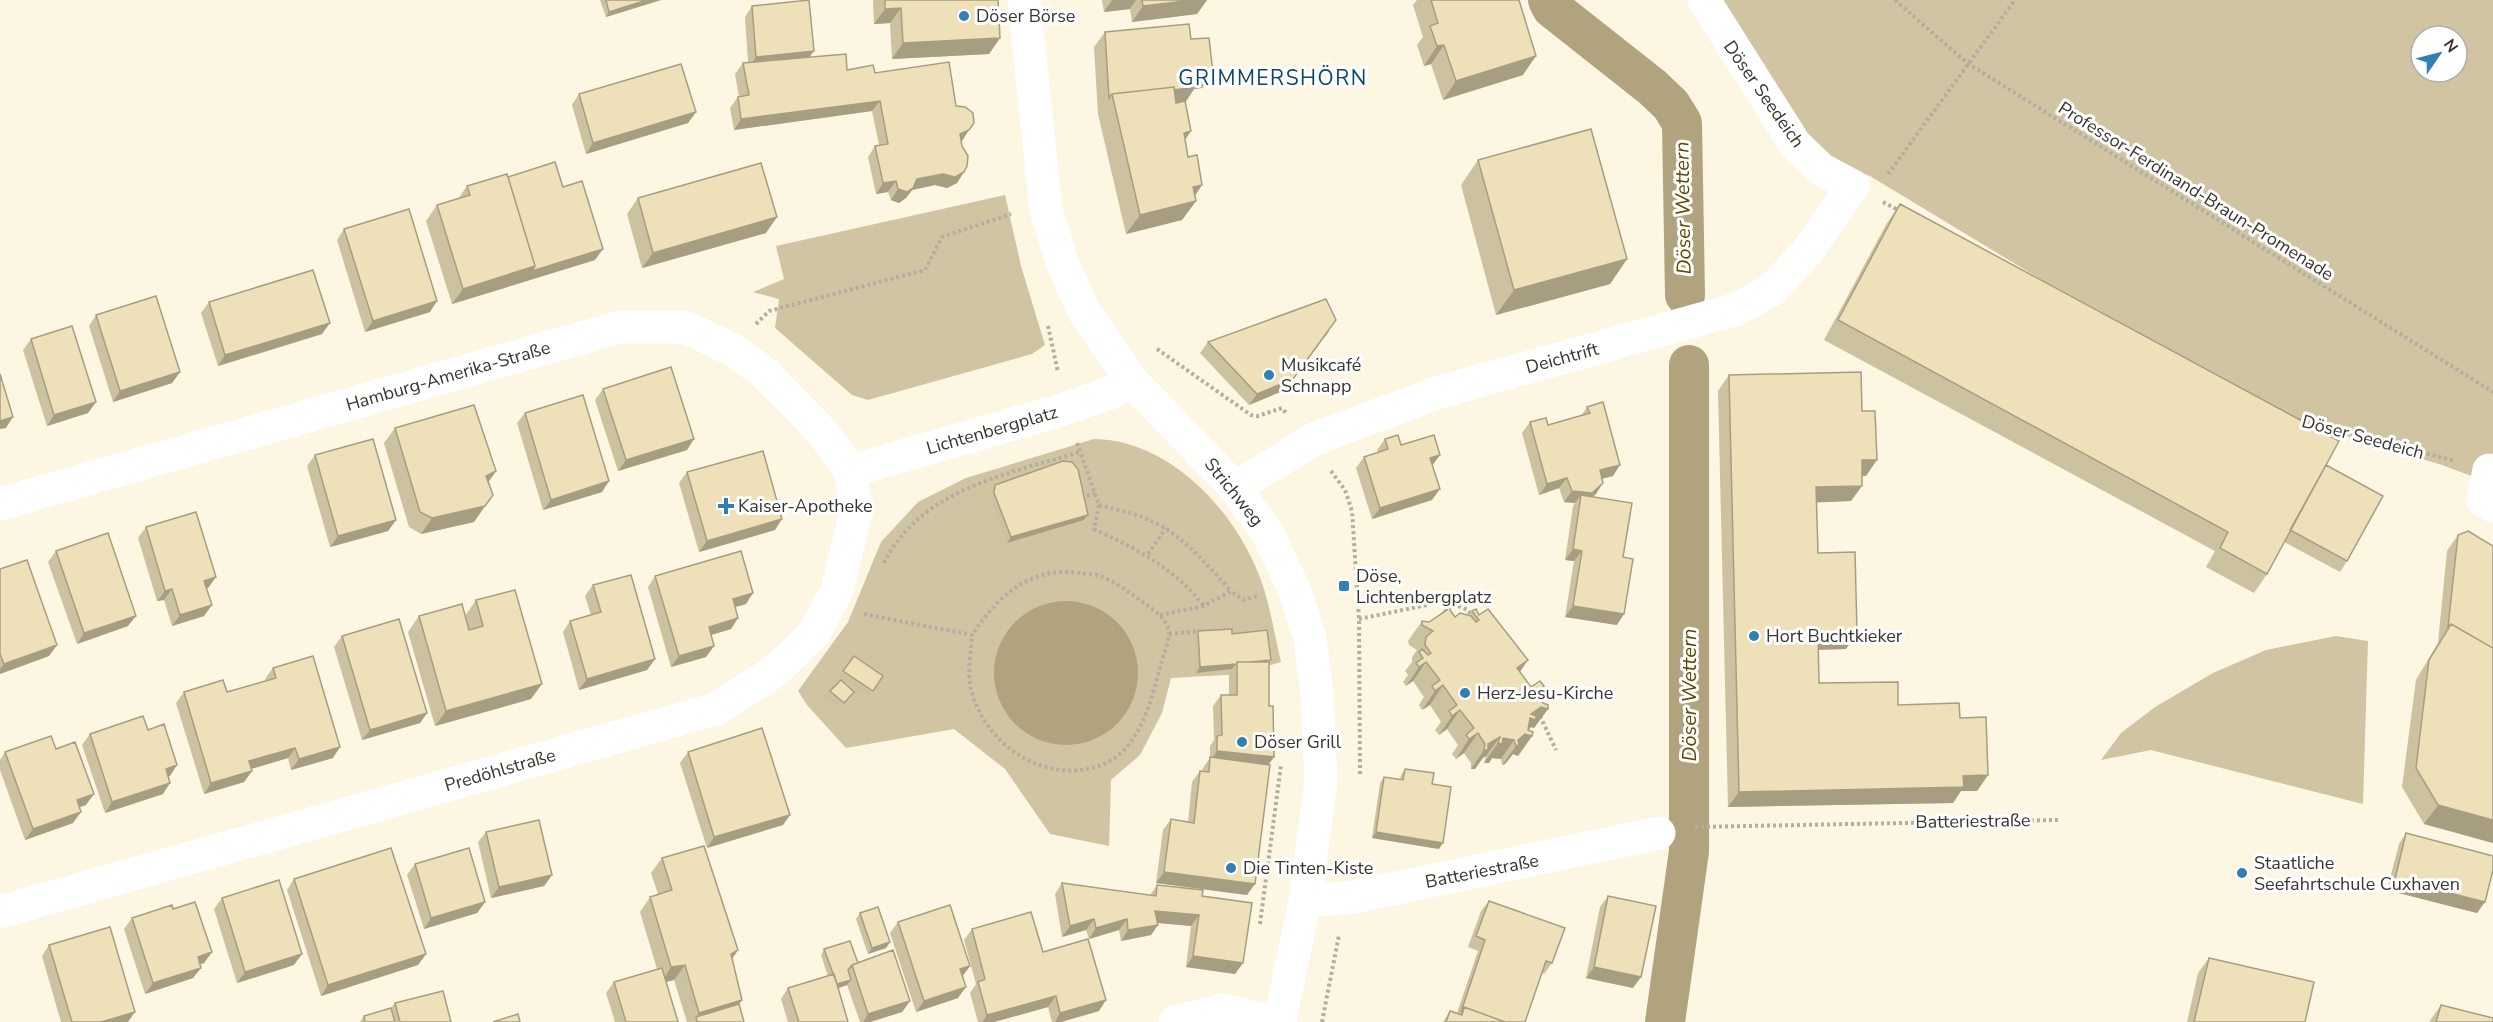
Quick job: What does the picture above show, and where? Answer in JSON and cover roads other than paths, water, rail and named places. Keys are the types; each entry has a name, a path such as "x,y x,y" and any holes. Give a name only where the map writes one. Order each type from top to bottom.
{"street":[{"name":"Strichweg","path":"1024,0 1046,210 1062,261 1083,309 1133,382 1235,488 1268,534 1296,591 1310,638 1317,692 1321,782 1305,900 1280,1022"},
{"name":"Döser Seedeich","path":"1704,0 1795,144 1821,169 1863,191"},
{"name":"Deichtrift","path":"1235,488 1309,442 1440,392 1737,309 1772,290 1863,191"},
{"name":"Hamburg-Amerika-Straße","path":"0,504 620,327 685,327 732,349 765,373 824,434 850,471"},
{"name":"Lichtenbergplatz","path":"850,471 1068,408 1133,382"},
{"path":"2489,470 2483,500 2493,506"},
{"name":"Predöhlstraße","path":"0,912 716,709 774,672 813,634 837,590 857,509 850,471"},
{"name":"Batteriestraße","path":"1305,900 1349,898 1659,833"},
{"path":"1175,1022 1222,1010 1275,1022"}],"waterway":[{"name":"Döser Wettern","path":"1548,0 1552,8 1652,87 1671,105 1682,123 1685,295"},
{"name":"Döser Wettern","path":"1665,1022 1689,851 1689,365"}],"place":[{"name":"Döser Börse","path":"964,16"},
{"name":"Musikcafé Schnapp","path":"1269,375"},
{"name":"Kaiser-Apotheke","path":"726,506"},
{"name":"Döse, Lichtenbergplatz","path":"1344,586"},
{"name":"Hort Buchtkieker","path":"1754,636"},
{"name":"Herz-Jesu-Kirche","path":"1465,693"},
{"name":"Döser Grill","path":"1242,742"},
{"name":"Die Tinten-Kiste","path":"1231,868"},
{"name":"Staatliche Seefahrtschule Cuxhaven","path":"2242,873"}],"district":[{"name":"GRIMMERSHÖRN","path":"1273,78"}]}
